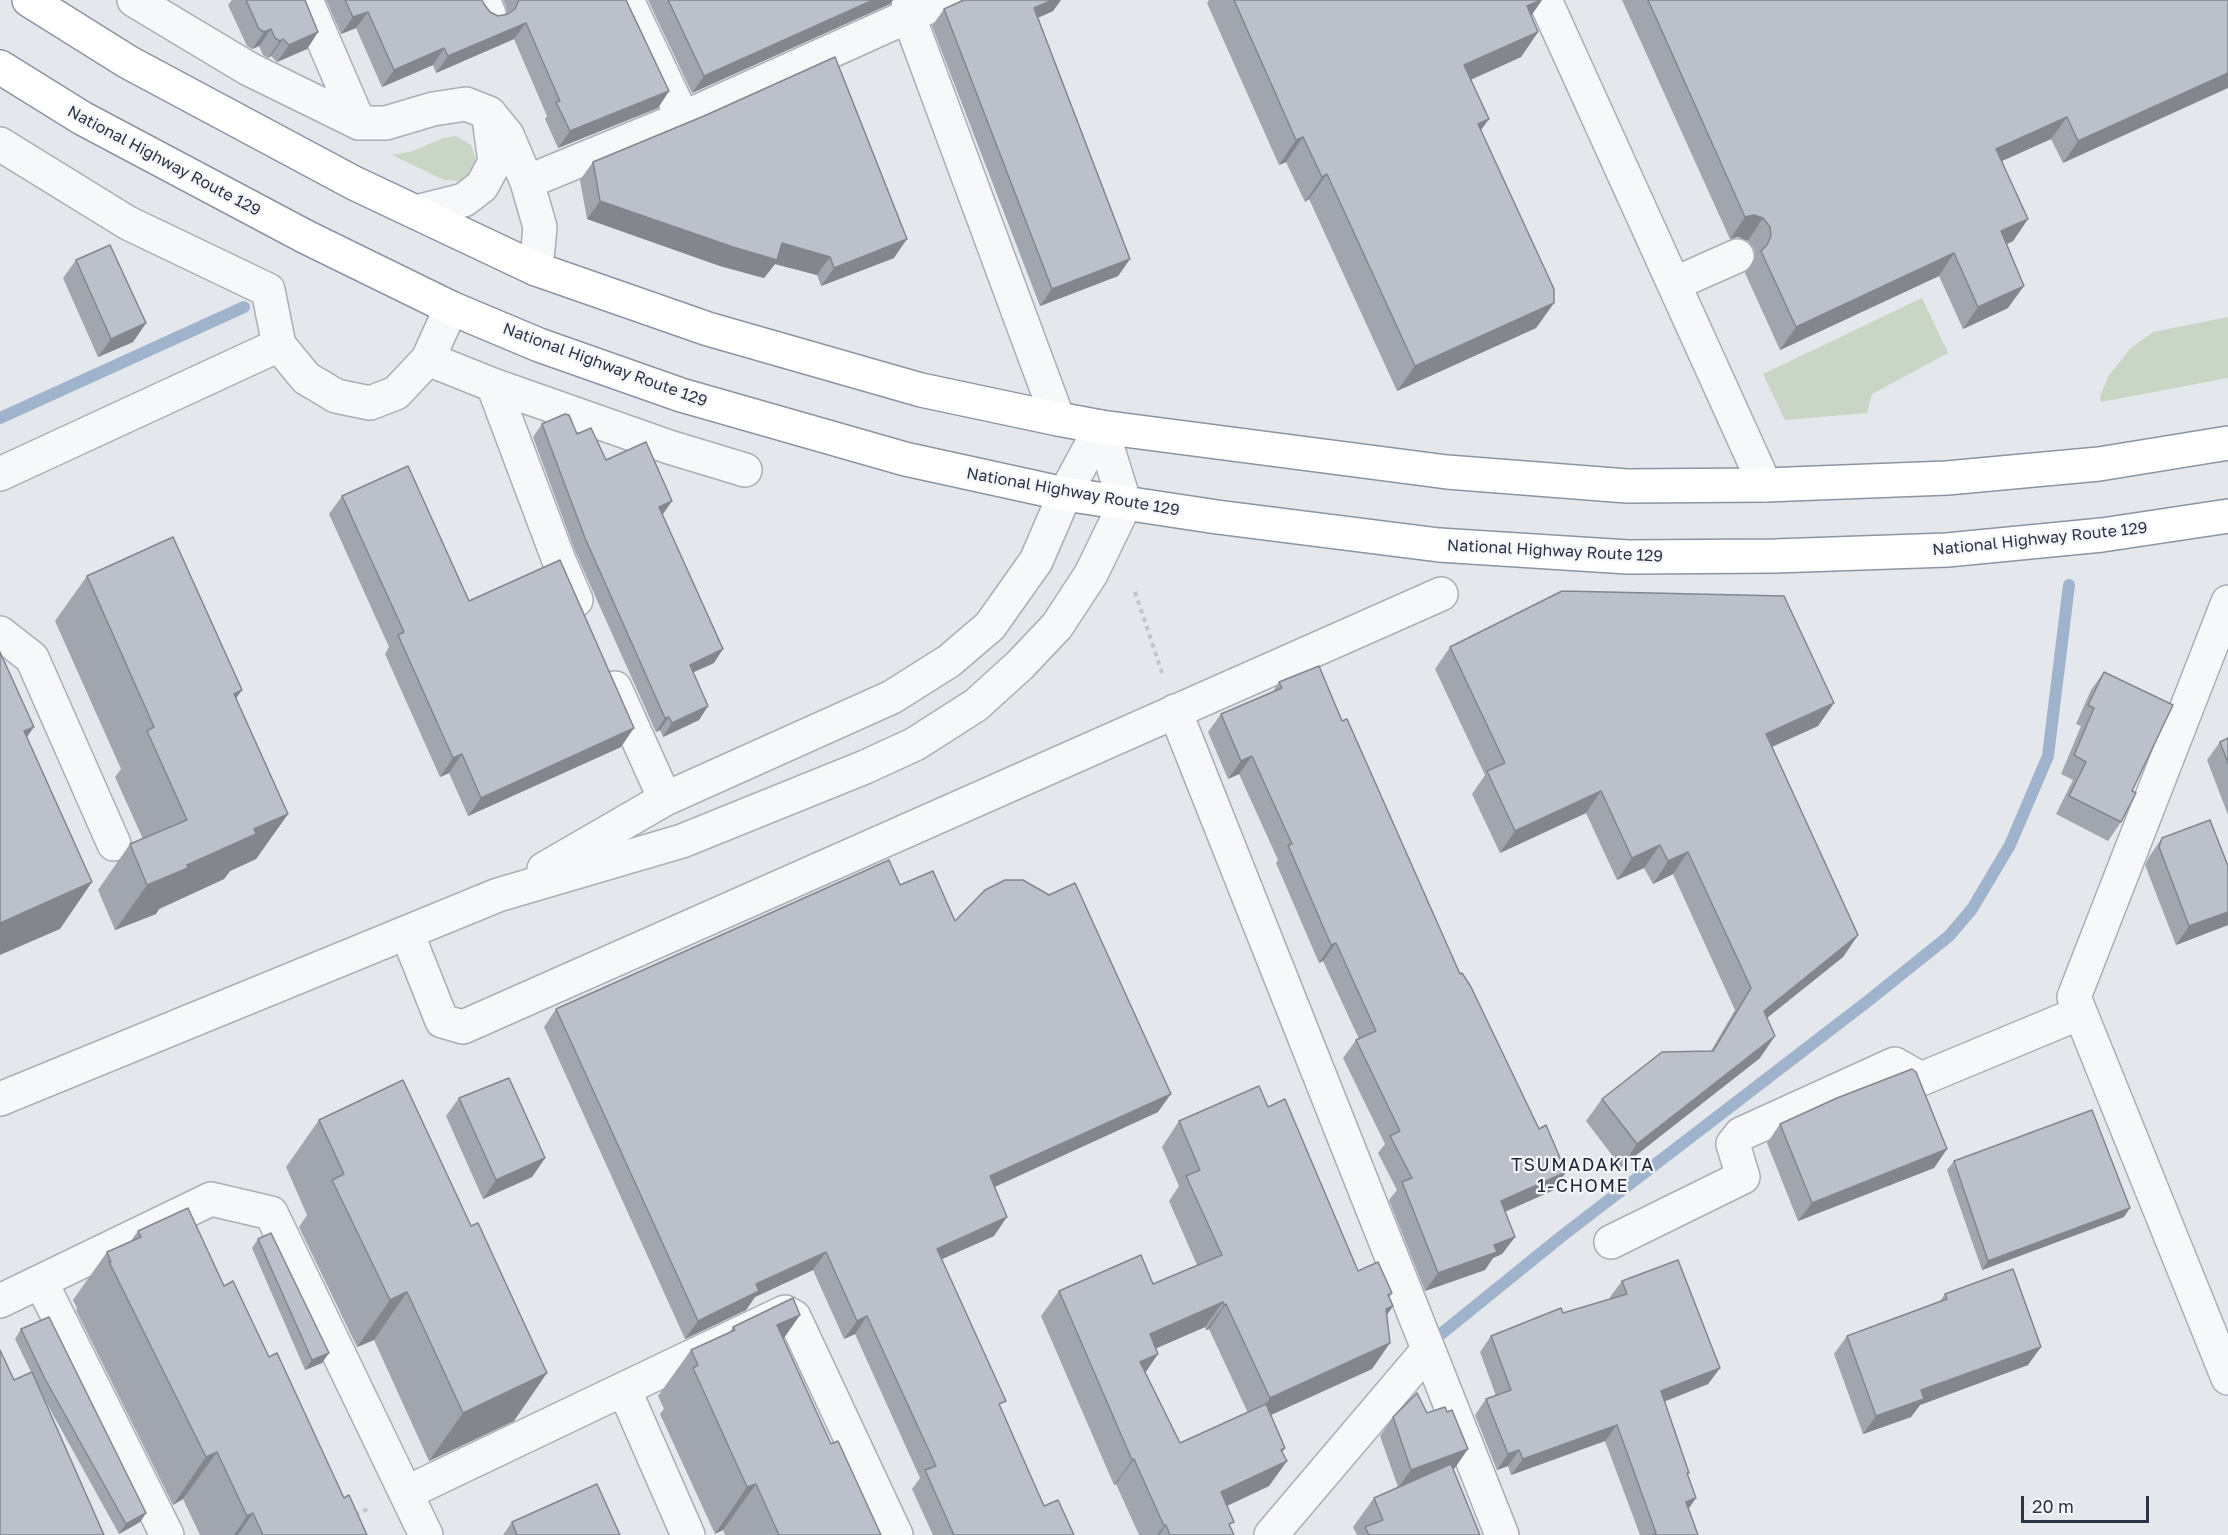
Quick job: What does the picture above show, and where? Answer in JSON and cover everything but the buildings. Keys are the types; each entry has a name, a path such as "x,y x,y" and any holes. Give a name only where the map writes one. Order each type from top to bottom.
{"highway":[{"path":"29,0 128,62 354,183 536,269 708,329 921,390 1058,419 1101,427 1447,472 1627,486 1765,485 1947,478 2099,464 2228,443"},
{"name":"National Highway Route 129","path":"0,67 102,129 306,237 452,308 539,345 681,395 904,459 1065,494 1125,504 1439,545 1628,557 1775,556 1947,550 2102,535 2228,516"}],"street":[{"path":"134,0 249,69 359,123 386,123 432,109 466,104 489,113 507,135 527,182 540,227 536,269"},
{"path":"306,0 359,123"},
{"path":"627,0 683,118"},
{"path":"527,182 683,118 911,6 944,0"},
{"path":"1555,3 1674,284 1765,485"},
{"path":"911,6 912,25 1058,419"},
{"path":"416,212 464,200 482,186 495,162 489,113"},
{"path":"0,144 128,223 268,290 279,345 306,378 336,396 370,403 396,393 428,359 452,308"},
{"path":"1674,284 1737,256"},
{"path":"0,474 279,345"},
{"path":"428,359 493,386 669,447 746,470"},
{"path":"493,386 558,558 586,622"},
{"path":"498,895 665,799 892,697 949,661 990,626 1036,561 1065,494 1101,427"},
{"path":"0,1099 498,895 682,841 865,767 915,744 976,705 1020,665 1057,626 1091,574 1125,504 1101,427"},
{"path":"407,933 442,1021 463,1027 1441,594"},
{"path":"2228,603 2074,997 2228,1378"},
{"path":"0,633 32,658 114,844"},
{"path":"605,666 665,799"},
{"path":"1175,711 1502,1535"},
{"path":"1611,1242 1743,1177 1733,1144 1741,1134 1895,1064 1921,1079 2080,1013"},
{"path":"0,1301 211,1200 272,1213 426,1535"},
{"path":"41,1282 167,1535"},
{"path":"406,1493 785,1312 794,1317 896,1535"},
{"path":"1271,1535 1428,1350"},
{"path":"624,1389 688,1535"}],"path":[{"path":"1135,592 1175,711"},
{"path":"351,1516 406,1493"}],"green space":[{"path":"456,136 471,145 476,159 471,173 460,181 444,180 392,155 410,152 444,138"},
{"path":"1922,298 1948,353 1872,394 1867,413 1785,420 1763,374"},
{"path":"2228,317 2228,378 2101,402 2100,396 2109,375 2131,348 2153,332"}],"waterway":[{"path":"0,418 244,307"},
{"path":"1441,1334 1562,1236 1868,1001 1949,936 1972,909 2010,845 2048,756 2069,585"}],"district":[{"name":"TSUMADAKITA 1-CHOME","path":"1583,1175"}]}
